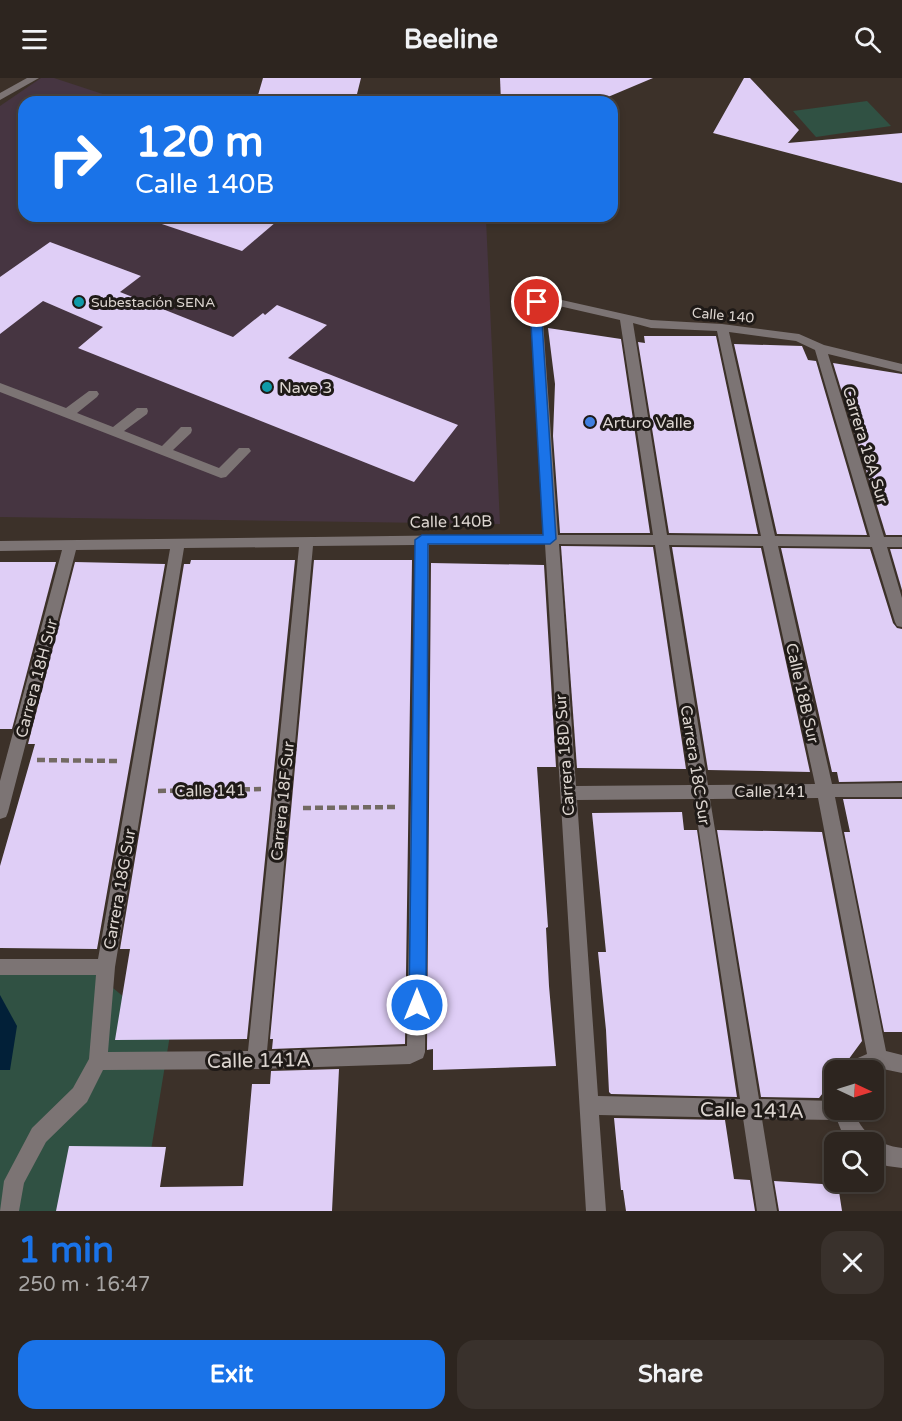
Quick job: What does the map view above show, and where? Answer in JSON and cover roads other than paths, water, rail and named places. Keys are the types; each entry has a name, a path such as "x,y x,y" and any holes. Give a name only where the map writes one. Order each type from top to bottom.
{"street":[{"path":"0,88 13,78"},
{"path":"0,97 34,78"},
{"name":"Calle 140","path":"540,300 549,300 651,324 722,328 799,338 820,348 902,368"},
{"name":"Carrera 18D Sur","path":"540,300 536,306 550,539 596,1211"},
{"name":"Carrera 18C Sur","path":"626,319 766,1211"},
{"name":"Calle 18B Sur","path":"722,328 825,791 878,1060"},
{"name":"Carrera 18A Sur","path":"820,348 902,622"},
{"path":"0,387 221,474 244,451"},
{"path":"68,413 93,394"},
{"path":"115,432 142,411"},
{"path":"164,451 186,430"},
{"name":"Calle 140B","path":"0,546 550,539 902,542"},
{"name":"Calle 141A","path":"98,1061 257,1060 415,1054 417,1049 422,540"},
{"name":"Carrera 18F Sur","path":"257,1060 307,541"},
{"name":"Carrera 18G Sur","path":"9,1211 14,1181 39,1135 80,1095 98,1061 106,967 178,543"},
{"name":"Carrera 18H Sur","path":"0,812 71,544"},
{"name":"Calle 141","path":"567,793 902,790"},
{"path":"0,968 106,967"},
{"path":"884,1061 902,1064"},
{"name":"Calle 141A","path":"589,1105 752,1111 824,1111"},
{"path":"884,1154 902,1158"}],"water":[{"path":"0,995 17,1026 10,1070 0,1070"}],"place":[{"name":"Subestación SENA","path":"79,302"},
{"name":"Nave 3","path":"267,387"},
{"name":"Arturo Valle","path":"590,422"}]}
